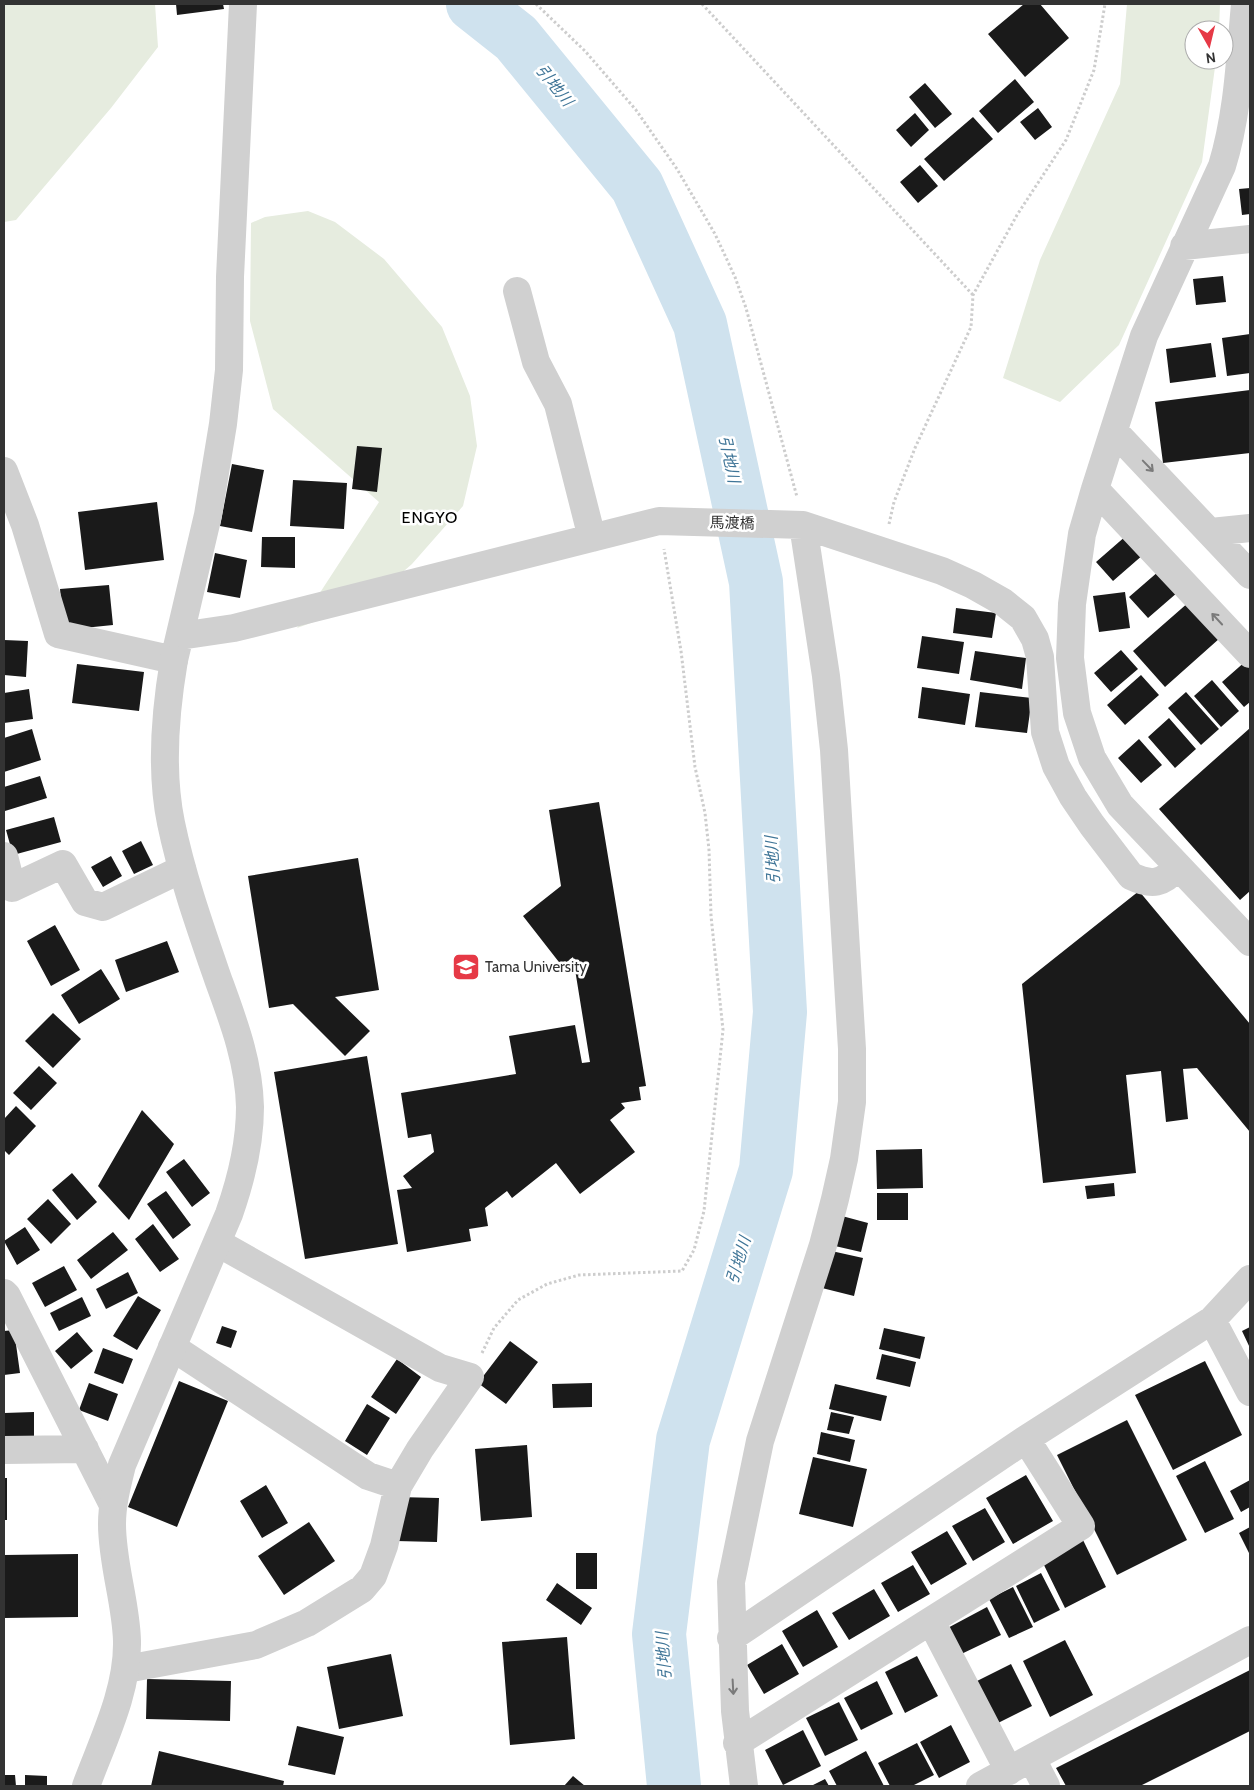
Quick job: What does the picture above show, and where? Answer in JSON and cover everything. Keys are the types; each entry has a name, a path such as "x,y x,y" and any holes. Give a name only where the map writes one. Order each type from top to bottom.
{"street":[{"path":"86,1786 116,1703 126,1669 125,1611 113,1547 112,1505 122,1465 218,1243 242,1171 250,1107 241,1044 182,869 170,821 165,786 167,701 177,648 208,515 223,424 228,379 230,277 243,4"},
{"path":"1245,4 1237,91 1239,144 1222,166 1144,336 1082,534 1072,604 1070,658 1077,713 1092,758 1120,805 1250,942"},
{"path":"1184,246 1250,240"},
{"path":"517,291 536,362 558,404 592,538"},
{"path":"1114,431 1211,532 1250,576"},
{"path":"4,471 25,525 58,634 177,648"},
{"path":"1095,489 1250,654"},
{"name":"馬渡橋","path":"177,648 234,628 666,521 797,525 884,551 942,571 1004,602 1023,618 1035,639 1040,656 1045,732 1056,766 1073,797 1131,876 1145,882 1154,882 1169,877 1178,866"},
{"path":"744,1786 737,1743 731,1638 731,1582 743,1513 760,1441 825,1236 844,1159 852,1102 852,1049 834,750 826,676 797,525"},
{"path":"1211,532 1250,528"},
{"path":"4,856 12,888 63,864 85,902 102,907 182,869"},
{"path":"126,1669 223,1653 256,1645 307,1623 362,1589 373,1576 384,1546 398,1486 420,1449 470,1377 440,1368 218,1243"},
{"path":"731,1638 1026,1439 1212,1320 1250,1279"},
{"path":"4,1293 8,1296 112,1505"},
{"path":"1212,1320 1250,1392"},
{"path":"172,1347 368,1476 398,1486"},
{"path":"737,1743 1080,1526 1026,1439"},
{"path":"4,1450 85,1449"},
{"path":"930,1621 1020,1765 1046,1786"},
{"path":"980,1786 1250,1640"}],"path":[{"path":"536,4 585,51 636,110 677,170 715,234 736,277 746,308 791,470 797,525"},
{"path":"702,4 973,295"},
{"path":"884,551 894,502 971,328 973,295 1017,215 1066,140 1094,70 1105,4"},
{"path":"470,1377 494,1328 518,1300 547,1284 580,1275 682,1271 694,1250 704,1211 721,1066 723,1030 711,916 709,850 705,813 695,766 666,521"}],"shaded area":[{"path":"4,4 155,4 158,47 111,108 16,220 4,222"},
{"path":"1127,4 1220,4 1219,20 1184,20 1184,70 1215,70 1202,162 1119,345 1060,402 1003,378 1040,260 1120,84"},
{"path":"308,211 335,222 384,259 442,327 470,396 477,446 463,506 412,564 367,603 297,628 379,502 273,409 250,321 251,223 265,217"}],"building":[{"path":"176,4 223,4 224,9 177,15"},
{"path":"1024,4 1040,4 1069,38 1025,77 988,34"},
{"path":"1015,79 1034,102 998,133 979,111"},
{"path":"925,83 952,114 935,128 909,97"},
{"path":"1038,108 1052,127 1035,140 1020,122"},
{"path":"915,113 929,130 911,147 896,130"},
{"path":"973,117 993,139 944,181 924,159"},
{"path":"920,165 938,186 918,203 900,182"},
{"path":"1250,188 1250,214 1242,215 1239,189"},
{"path":"1223,276 1226,302 1196,305 1193,279"},
{"path":"1250,334 1250,373 1227,376 1222,338"},
{"path":"1211,343 1216,377 1170,383 1166,349"},
{"path":"1250,390 1250,453 1163,463 1155,402"},
{"path":"357,446 382,448 377,492 352,489"},
{"path":"232,464 264,470 252,532 220,526"},
{"path":"293,480 347,483 344,529 290,526"},
{"path":"157,502 164,560 85,570 78,512"},
{"path":"1127,535 1144,554 1113,581 1096,562"},
{"path":"262,537 295,537 295,568 261,567"},
{"path":"215,553 247,560 240,598 207,592"},
{"path":"1159,571 1178,592 1148,618 1129,597"},
{"path":"109,585 113,625 64,630 60,589"},
{"path":"1125,592 1130,628 1099,632 1093,596"},
{"path":"1189,602 1220,638 1165,687 1133,651"},
{"path":"956,608 996,613 992,638 953,633"},
{"path":"922,636 964,642 959,674 917,668"},
{"path":"4,640 28,641 26,677 4,675"},
{"path":"1121,650 1138,669 1111,692 1094,673"},
{"path":"975,651 1026,658 1022,689 970,680"},
{"path":"1247,660 1250,664 1250,702 1244,707 1222,682"},
{"path":"77,664 144,672 139,711 72,703"},
{"path":"1141,675 1159,695 1125,725 1107,705"},
{"path":"1212,680 1239,711 1221,727 1194,696"},
{"path":"922,687 970,694 965,725 918,718"},
{"path":"29,689 33,719 4,723 4,693"},
{"path":"980,692 1032,698 1027,733 975,727"},
{"path":"1186,692 1219,729 1201,745 1168,708"},
{"path":"1169,718 1196,749 1175,768 1148,737"},
{"path":"1250,728 1250,891 1240,900 1159,809"},
{"path":"32,729 41,760 4,772 4,738"},
{"path":"1139,739 1162,765 1141,783 1118,758"},
{"path":"40,776 47,798 5,811 4,787"},
{"path":"599,802 646,1086 639,1087 641,1100 621,1103 625,1108 610,1120 635,1152 580,1194 556,1163 512,1198 507,1191 485,1208 488,1226 469,1229 471,1241 407,1252 397,1190 412,1188 403,1176 434,1152 431,1134 408,1138 401,1093 516,1074 509,1036 575,1025 582,1063 590,1062 573,957 562,966 523,916 561,886 549,810"},
{"path":"54,817 61,842 13,855 6,830"},
{"path":"141,841 153,865 134,874 122,851"},
{"path":"111,856 122,876 103,887 91,867"},
{"path":"358,858 379,990 335,997 370,1031 345,1056 293,1004 269,1008 248,876"},
{"path":"1139,891 1250,1024 1250,1132 1197,1068 1183,1069 1188,1119 1166,1122 1161,1071 1126,1075 1136,1173 1043,1183 1022,984"},
{"path":"55,925 80,970 51,986 27,941"},
{"path":"167,941 179,972 126,992 115,960"},
{"path":"101,969 120,999 79,1024 61,995"},
{"path":"53,1013 81,1039 53,1068 25,1041"},
{"path":"367,1056 398,1244 305,1259 274,1072"},
{"path":"39,1066 57,1083 31,1110 13,1093"},
{"path":"16,1106 36,1126 9,1155 4,1150 4,1119"},
{"path":"142,1110 174,1144 129,1220 98,1186"},
{"path":"922,1149 923,1188 877,1189 876,1150"},
{"path":"184,1159 210,1193 192,1207 166,1172"},
{"path":"72,1173 97,1202 77,1220 52,1190"},
{"path":"1114,1183 1115,1196 1087,1199 1085,1186"},
{"path":"166,1191 191,1225 173,1239 147,1204"},
{"path":"877,1193 908,1193 908,1220 877,1220"},
{"path":"48,1199 71,1224 51,1244 27,1219"},
{"path":"842,1216 868,1223 861,1252 835,1246"},
{"path":"153,1224 179,1259 160,1272 135,1239"},
{"path":"25,1227 40,1250 17,1265 4,1241"},
{"path":"113,1232 128,1250 91,1279 77,1260"},
{"path":"827,1250 863,1258 854,1296 818,1287"},
{"path":"64,1266 77,1290 45,1307 32,1283"},
{"path":"128,1272 138,1293 106,1309 96,1289"},
{"path":"138,1296 161,1310 137,1350 113,1336"},
{"path":"82,1297 91,1316 59,1331 50,1313"},
{"path":"222,1326 237,1331 231,1348 216,1343"},
{"path":"1250,1327 1250,1348 1242,1331"},
{"path":"884,1328 925,1337 920,1359 879,1349"},
{"path":"14,1330 20,1373 4,1375 4,1331"},
{"path":"77,1332 93,1351 71,1369 55,1351"},
{"path":"510,1341 538,1362 506,1404 478,1383"},
{"path":"103,1348 133,1359 123,1384 94,1373"},
{"path":"882,1354 916,1362 910,1387 876,1379"},
{"path":"397,1359 421,1377 396,1414 371,1397"},
{"path":"1205,1361 1242,1435 1173,1470 1135,1395"},
{"path":"179,1381 228,1401 177,1527 128,1507"},
{"path":"89,1383 118,1394 108,1421 79,1410"},
{"path":"592,1383 592,1407 553,1408 552,1384"},
{"path":"835,1384 887,1396 881,1421 829,1409"},
{"path":"367,1404 390,1418 367,1455 345,1441"},
{"path":"34,1412 34,1444 4,1444 4,1413"},
{"path":"831,1412 854,1417 849,1434 827,1430"},
{"path":"1127,1420 1187,1540 1117,1575 1057,1455"},
{"path":"821,1432 855,1440 850,1462 817,1454"},
{"path":"527,1445 532,1517 481,1521 475,1449"},
{"path":"813,1457 867,1469 853,1527 799,1514"},
{"path":"1205,1461 1234,1519 1205,1533 1176,1476"},
{"path":"1026,1475 1053,1521 1013,1544 986,1498"},
{"path":"4,1478 7,1478 7,1520 4,1520"},
{"path":"1250,1480 1250,1507 1241,1512 1230,1491"},
{"path":"266,1485 288,1523 262,1538 240,1501"},
{"path":"397,1497 439,1498 437,1542 396,1541"},
{"path":"985,1508 1005,1542 973,1561 952,1526"},
{"path":"309,1522 335,1561 284,1595 258,1556"},
{"path":"1250,1527 1250,1555 1239,1533"},
{"path":"947,1531 967,1564 931,1585 911,1552"},
{"path":"1083,1540 1106,1587 1065,1608 1042,1561"},
{"path":"576,1553 597,1553 597,1589 576,1589"},
{"path":"78,1554 78,1617 4,1618 4,1555"},
{"path":"913,1565 930,1594 898,1612 881,1583"},
{"path":"1041,1573 1060,1610 1034,1623 1016,1586"},
{"path":"557,1583 592,1608 581,1625 546,1600"},
{"path":"1013,1587 1033,1627 1009,1638 989,1599"},
{"path":"874,1589 890,1616 849,1640 832,1613"},
{"path":"987,1607 1001,1635 955,1657 942,1631"},
{"path":"817,1610 838,1647 803,1667 782,1631"},
{"path":"567,1637 575,1739 510,1745 502,1642"},
{"path":"1065,1640 1093,1695 1050,1717 1023,1661"},
{"path":"782,1644 799,1674 764,1694 747,1665"},
{"path":"391,1654 403,1716 339,1729 327,1667"},
{"path":"917,1656 938,1696 905,1713 885,1672"},
{"path":"1011,1664 1032,1706 996,1724 975,1682"},
{"path":"1250,1670 1250,1731 1140,1786 1066,1786 1056,1768"},
{"path":"147,1679 231,1681 230,1721 146,1719"},
{"path":"877,1681 893,1714 861,1730 844,1698"},
{"path":"839,1702 858,1740 825,1756 806,1718"},
{"path":"951,1725 970,1762 939,1778 920,1742"},
{"path":"297,1726 344,1737 335,1775 288,1765"},
{"path":"803,1730 821,1766 783,1785 765,1750"},
{"path":"917,1743 934,1775 912,1786 890,1786 878,1763"},
{"path":"159,1751 284,1781 283,1786 151,1786"},
{"path":"866,1751 884,1786 837,1786 829,1771"},
{"path":"4,1775 15,1775 16,1786 4,1786"},
{"path":"25,1775 47,1776 47,1786 25,1786"},
{"path":"573,1776 585,1786 564,1786"},
{"path":"825,1779 829,1786 811,1786"}],"waterway":[{"name":"引地川","path":"473,4 516,38 637,186 700,324 756,582 780,1012 766,1170 683,1440 659,1634 674,1786"}],"place":[{"name":"Tama University","path":"466,967"}],"district":[{"name":"ENGYO","path":"430,517"}]}
